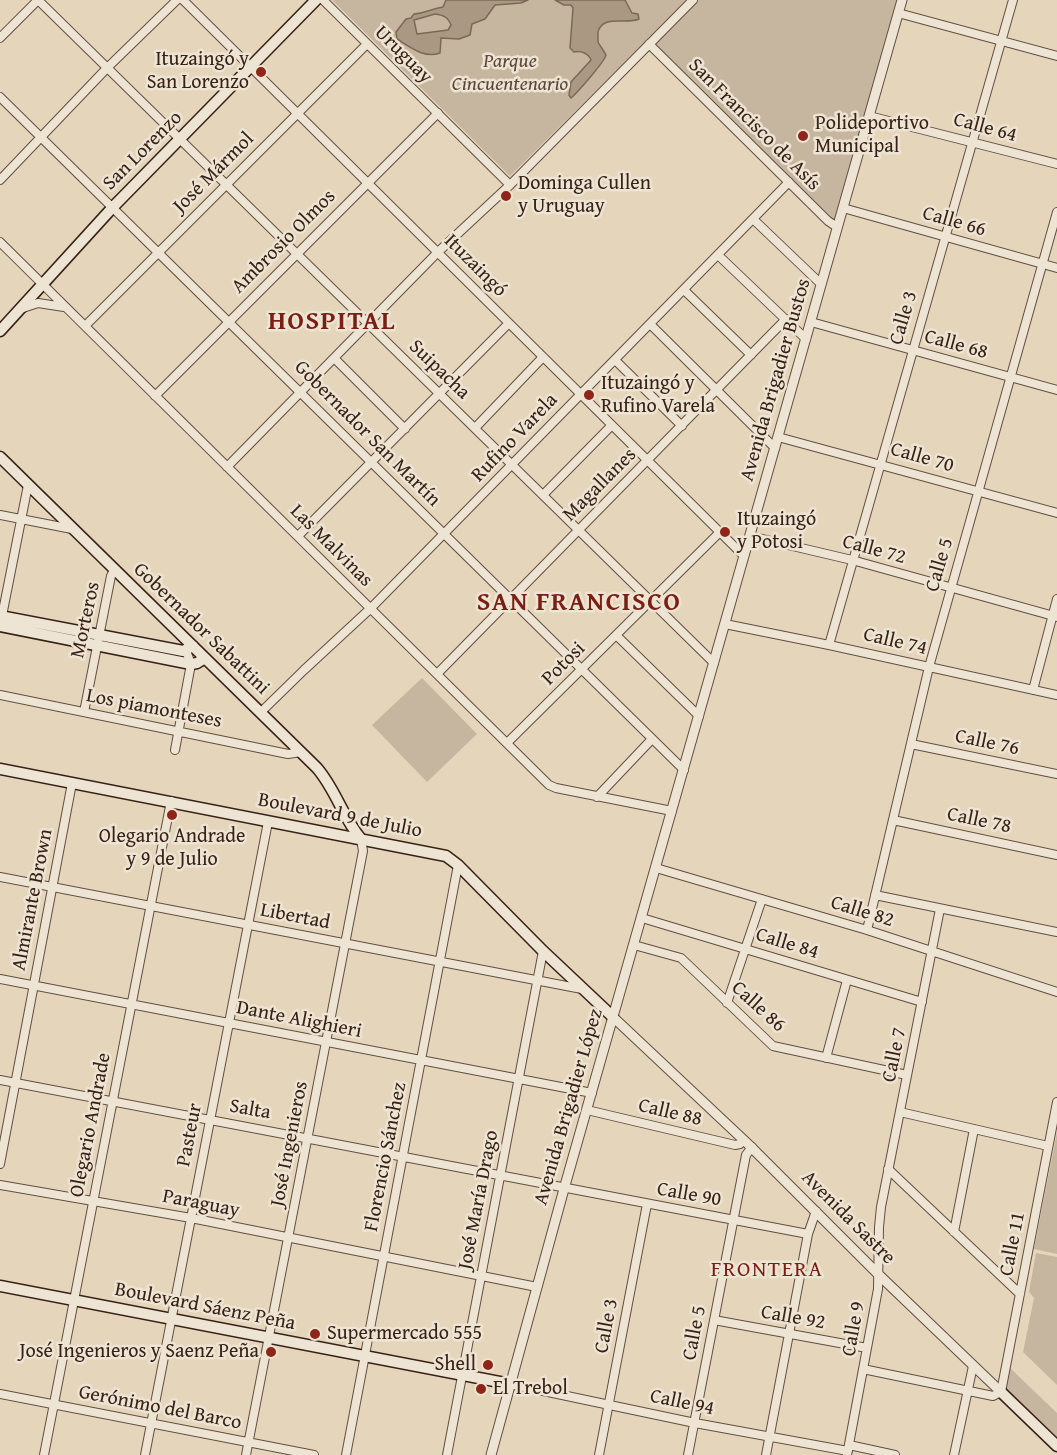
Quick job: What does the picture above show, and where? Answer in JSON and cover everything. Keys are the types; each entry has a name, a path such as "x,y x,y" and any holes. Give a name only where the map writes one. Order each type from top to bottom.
{"main road":[{"name":"San Lorenzo","path":"0,331 112,207 316,0"},
{"name":"Gobernador Sabattini","path":"0,457 190,649 205,658 302,752 325,777 351,827 362,839"},
{"path":"0,621 99,640 191,664 205,658"},
{"path":"99,640 190,649"},
{"name":"Boulevard 9 de Julio","path":"0,769 446,856 458,865 543,951 613,1017"},
{"name":"Boulevard Sáenz Peña","path":"0,1286 510,1384"},
{"name":"Avenida Sastre","path":"1001,1392 1057,1446"}],"street":[{"path":"0,38 38,0"},
{"name":"Suipacha","path":"38,0 714,663"},
{"path":"0,180 107,68 177,0"},
{"name":"Ituzaingó","path":"183,0 744,556"},
{"name":"Uruguay","path":"323,0 510,185"},
{"path":"227,467 438,252 510,185 693,0"},
{"name":"Avenida Brigadier Bustos","path":"684,770 902,0"},
{"name":"Calle 3","path":"829,645 1013,0"},
{"path":"898,13 1057,56"},
{"name":"José Mármol","path":"85,326 367,44"},
{"name":"San Francisco de Asís","path":"650,44 828,221 837,227"},
{"name":"Gobernador San Martín","path":"0,97 684,770"},
{"name":"Ambrosio Olmos","path":"155,396 438,114"},
{"name":"Calle 64","path":"869,116 1057,164"},
{"name":"Rufino Varela","path":"261,712 371,608 789,182"},
{"name":"Calle 66","path":"843,208 1057,268"},
{"name":"Calle 5","path":"867,930 929,667 1057,212"},
{"path":"753,219 822,284"},
{"name":"Las Malvinas","path":"0,242 549,784 556,788 672,811"},
{"path":"718,255 806,339"},
{"path":"684,290 751,355"},
{"path":"19,310 38,303 66,308"},
{"name":"Magallanes","path":"437,674 786,320"},
{"name":"Calle 68","path":"811,322 1057,390"},
{"path":"298,536 509,323"},
{"path":"650,324 775,448"},
{"path":"475,428 543,357"},
{"path":"334,358 405,429"},
{"path":"615,360 682,426"},
{"path":"543,495 612,425"},
{"name":"Calle 70","path":"778,437 1057,513"},
{"path":"0,621 28,485"},
{"path":"0,515 72,529"},
{"name":"Potosi","path":"507,743 720,532"},
{"name":"Calle 72","path":"750,536 852,560 1055,617"},
{"name":"Morteros","path":"84,712 114,570"},
{"path":"1033,690 1055,617 1057,599"},
{"name":"Calle 74","path":"725,624 1057,695"},
{"path":"616,635 699,716"},
{"path":"175,750 191,664 190,649"},
{"name":"Los piamonteses","path":"0,695 288,754 302,752"},
{"path":"597,797 652,739"},
{"name":"Calle 76","path":"911,744 1057,774"},
{"name":"Avenida Brigadier López","path":"491,1455 564,1189 684,770"},
{"name":"Almirante Brown","path":"0,1164 72,783"},
{"name":"Olegario Andrade","path":"44,1455 171,801"},
{"name":"Calle 78","path":"893,820 1057,855"},
{"name":"Pasteur","path":"145,1455 268,822"},
{"name":"José Ingenieros","path":"246,1455 346,943 363,851 362,839"},
{"name":"Florencio Sánchez","path":"346,1455 458,865"},
{"name":"Calle 82","path":"656,868 867,930 1057,992"},
{"name":"Libertad","path":"0,877 583,989"},
{"path":"875,895 1057,932"},
{"path":"727,1003 762,899"},
{"name":"Calle 7","path":"881,1208 940,909"},
{"name":"Calle 84","path":"642,918 922,1002"},
{"name":"Calle 86","path":"634,945 681,958 773,1046 908,1075"},
{"name":"José María Drago","path":"447,1455 543,951"},
{"name":"Dante Alighieri","path":"0,979 592,1093"},
{"path":"826,1058 847,980"},
{"name":"Avenida Sastre","path":"613,1017 748,1144 879,1275 1001,1392"},
{"name":"Salta","path":"0,1080 564,1189"},
{"name":"Calle 11","path":"1001,1392 1057,1102"},
{"name":"Calle 88","path":"587,1110 735,1145 748,1144"},
{"path":"900,1112 1048,1146"},
{"path":"954,1232 974,1129"},
{"name":"Calle 5","path":"688,1455 748,1144"},
{"path":"888,1169 1020,1294"},
{"name":"Paraguay","path":"0,1185 190,1218 537,1287"},
{"name":"Calle 90","path":"564,1189 808,1234"},
{"name":"Calle 3","path":"599,1455 647,1204"},
{"name":"Calle 9","path":"848,1451 879,1275 881,1208"},
{"path":"766,1455 808,1234 816,1211"},
{"name":"Calle 92","path":"714,1320 867,1348"},
{"path":"954,1455 973,1365"},
{"path":"863,1369 993,1396 1001,1392"},
{"name":"Calle 94","path":"510,1384 770,1437 848,1451 895,1455"},
{"name":"Gerónimo del Barco","path":"0,1394 314,1455"}],"green space":[{"name":"Parque Cincuentenario","path":"332,0 687,0 510,176"},
{"name":"Polideportivo Municipal","path":"693,0 902,0 837,227 649,44"},
{"path":"422,678 477,734 427,782 372,725"},
{"path":"1057,1132 1057,1254 1034,1249"},
{"path":"1036,1253 1057,1257 1057,1385 1023,1352 1034,1298 1029,1292"},
{"path":"1010,1368 1057,1413 1057,1440 1005,1390"}],"shaded area":[{"path":"446,0 528,0 521,3 495,5 485,19 472,24 470,35 459,39 441,38 440,53 423,53 397,39 396,32 406,19 411,18 414,14 443,7","holes":["435,14 448,20 451,25 448,30 417,34 414,20"]},
{"path":"555,0 625,0 632,13 638,14 639,19 604,23 600,27 598,42 606,55 571,98 569,95 571,82 591,60 584,53 574,52 570,48 573,8 571,5 564,5"}],"place":[{"name":"Ituzaingó y San Lorenzo","path":"261,72"},
{"name":"Polideportivo Municipal","path":"803,136"},
{"name":"Dominga Cullen y Uruguay","path":"506,196"},
{"name":"Ituzaingó y Rufino Varela","path":"589,395"},
{"name":"Ituzaingó y Potosi","path":"725,532"},
{"name":"Olegario Andrade y 9 de Julio","path":"172,815"},
{"name":"Supermercado 555","path":"315,1334"},
{"name":"José Ingenieros y Saenz Peña","path":"271,1352"},
{"name":"Shell","path":"488,1365"},
{"name":"El Trebol","path":"481,1389"}],"district":[{"name":"HOSPITAL","path":"332,322"},
{"name":"SAN FRANCISCO","path":"579,603"},
{"name":"FRONTERA","path":"767,1270"}]}
